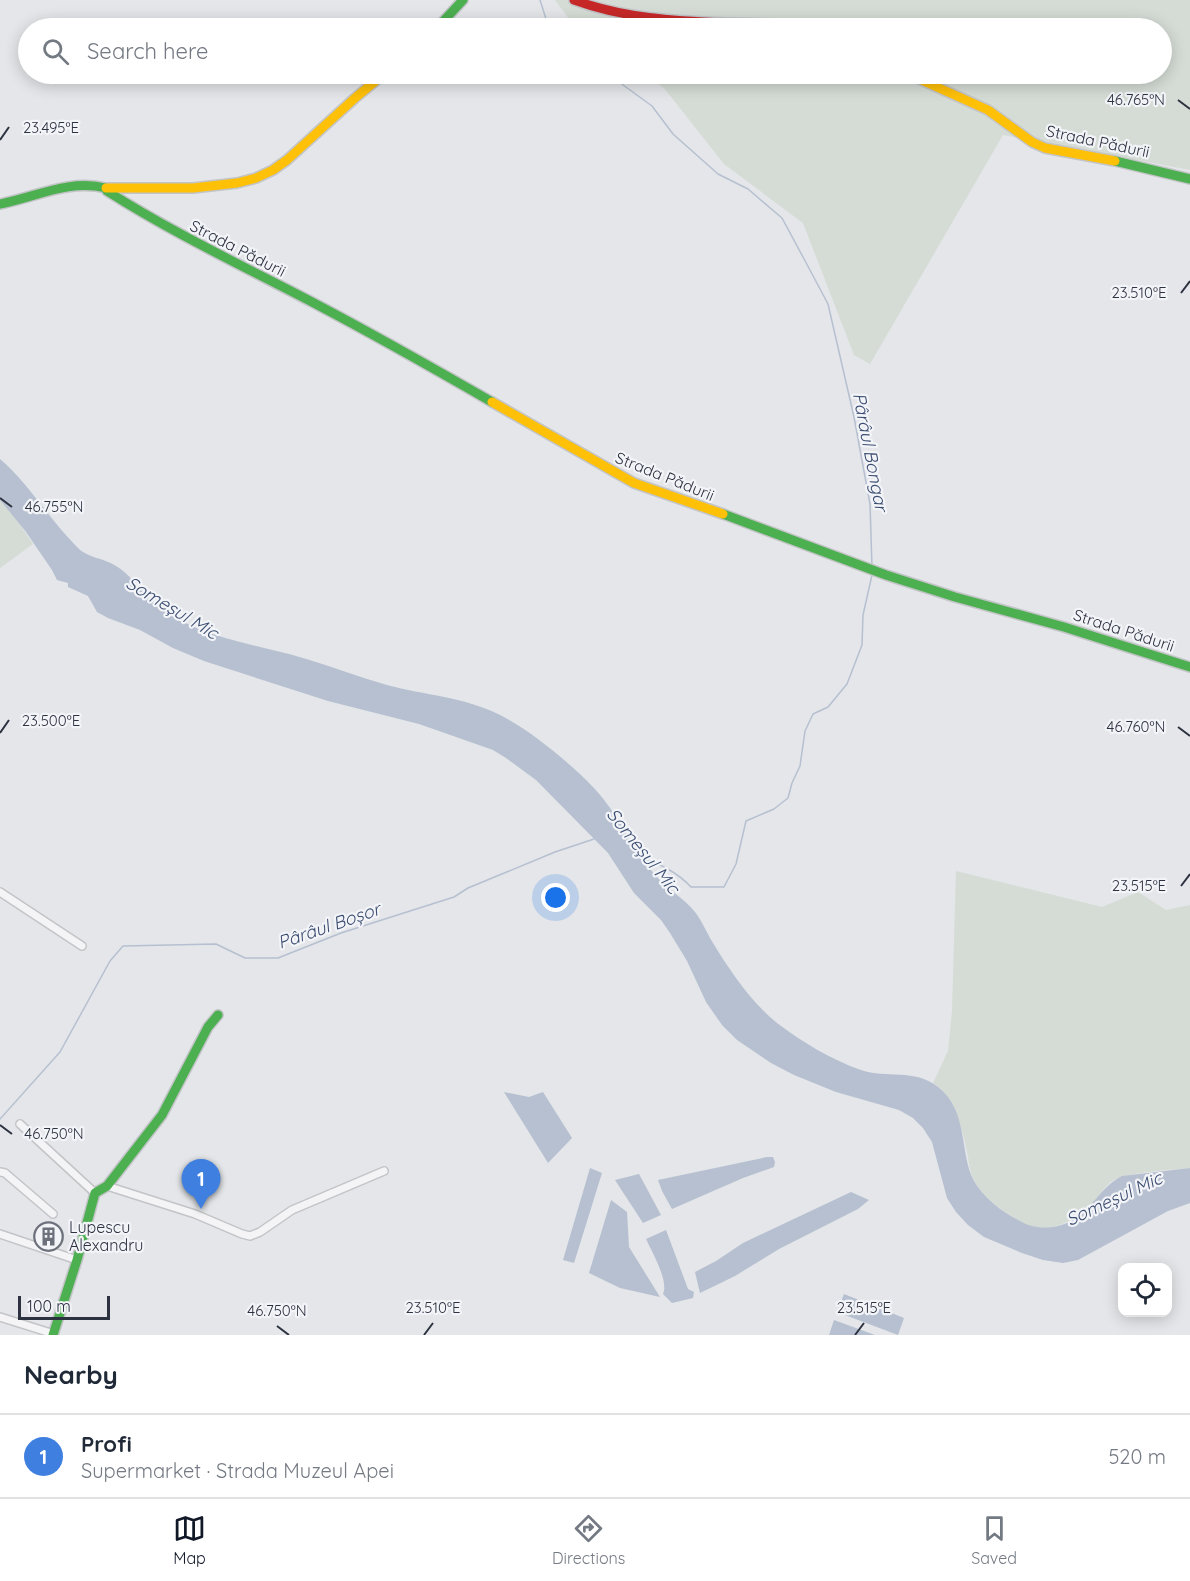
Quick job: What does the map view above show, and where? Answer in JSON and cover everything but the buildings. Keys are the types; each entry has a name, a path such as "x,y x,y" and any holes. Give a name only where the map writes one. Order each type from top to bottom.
{"street":[{"path":"446,18 463,0"},
{"path":"574,0 612,11 657,18"},
{"name":"Strada Pădurii","path":"0,204 74,184 91,183 106,188 164,189 236,183 266,174 291,156 370,84"},
{"name":"Strada Pădurii","path":"930,84 988,110 1032,142 1045,148 1142,166 1190,179"},
{"name":"Strada Pădurii","path":"106,188 138,212 416,358 618,476 865,568 1190,667"},
{"path":"0,892 82,946"},
{"path":"0,1317 53,1335 77,1260 94,1193 107,1186 162,1115 208,1027 218,1015"},
{"path":"20,1124 94,1193"},
{"path":"0,1172 5,1173 53,1214"},
{"path":"107,1186 195,1214 250,1236 261,1232 297,1208 384,1172"},
{"path":"0,1234 77,1260"}],"shaded area":[{"path":"555,0 1190,0 1190,170 1003,135 870,364 854,355 803,223 724,164 664,88 658,84 1172,84 1172,18 568,18"},
{"path":"0,500 33,544 0,568"},
{"path":"956,871 1102,907 1138,892 1166,910 1190,905 1190,1168 1121,1177 1108,1184 1087,1208 1070,1221 1040,1228 1029,1226 1006,1213 979,1188 972,1174 956,1113 946,1096 933,1083 948,1051 952,1011"}],"water":[{"name":"Someșul Mic","path":"0,459 21,480 81,551 121,569 153,601 184,622 223,637 303,658 387,685 473,704 512,721 537,738 573,768 602,797 648,866 661,882 695,912 734,975 750,996 777,1023 839,1061 871,1073 920,1078 938,1087 948,1097 959,1120 966,1158 974,1181 999,1208 1024,1223 1048,1228 1075,1219 1107,1187 1122,1176 1190,1168 1190,1203 1168,1211 1078,1260 1063,1263 1043,1260 984,1237 968,1225 947,1198 932,1142 913,1118 899,1110 836,1092 794,1075 771,1063 737,1040 722,1025 706,1002 687,961 661,920 634,893 608,853 536,780 493,750 419,724 328,701 204,661 97,612 88,596 68,587 68,583 57,580 26,532 0,500"},
{"path":"504,1092 529,1097 543,1092 572,1138 548,1163"},
{"path":"773,1157 774,1167 672,1209 658,1180"},
{"path":"590,1168 602,1173 574,1263 563,1260"},
{"path":"639,1174 661,1215 643,1223 615,1180"},
{"path":"851,1192 869,1200 858,1209 700,1293 695,1272 743,1243"},
{"path":"611,1200 627,1212 629,1247 660,1297 620,1288 589,1273"},
{"path":"666,1230 688,1289 694,1292 693,1298 672,1303 663,1294 662,1274 646,1239"},
{"path":"844,1294 904,1318 898,1335 837,1312"},
{"path":"834,1320 875,1335 829,1335"}],"waterway":[{"name":"Pârâul Bongar","path":"540,0 546,18"},
{"name":"Pârâul Bongar","path":"622,84 652,106 673,134 718,174 748,189 782,218 828,304 854,417 870,504 872,567"},
{"name":"Pârâul Bongar","path":"640,857 668,869 691,887 724,887 736,864 746,821 774,809 788,798 800,766 805,731 813,714 828,707 847,684 862,645 863,615 872,575"},
{"name":"Pârâul Boșor","path":"0,1119 60,1052 110,961 123,946 216,944 245,958 278,958 341,933 454,897 468,888 555,852 594,839"}],"traffic: fast":[{"path":"446,18 463,0"},
{"path":"1115,161 1190,179"},
{"path":"0,204 66,187 106,188 107,191 157,221 358,326 492,402"},
{"path":"723,514 886,575 1190,667"},
{"path":"53,1335 95,1193 107,1186 162,1115 208,1027 218,1015"}],"traffic: slow":[{"path":"106,188 193,188 237,183 256,178 287,160 372,84"},
{"path":"930,84 988,110 1032,142 1045,148 1115,161"},
{"path":"492,402 634,483 723,514"}],"traffic: jam":[{"path":"574,0 611,11 653,18"}],"place":[{"name":"Profi","path":"201,1209"},
{"name":"Lupescu Alexandru","path":"48,1236"}]}
